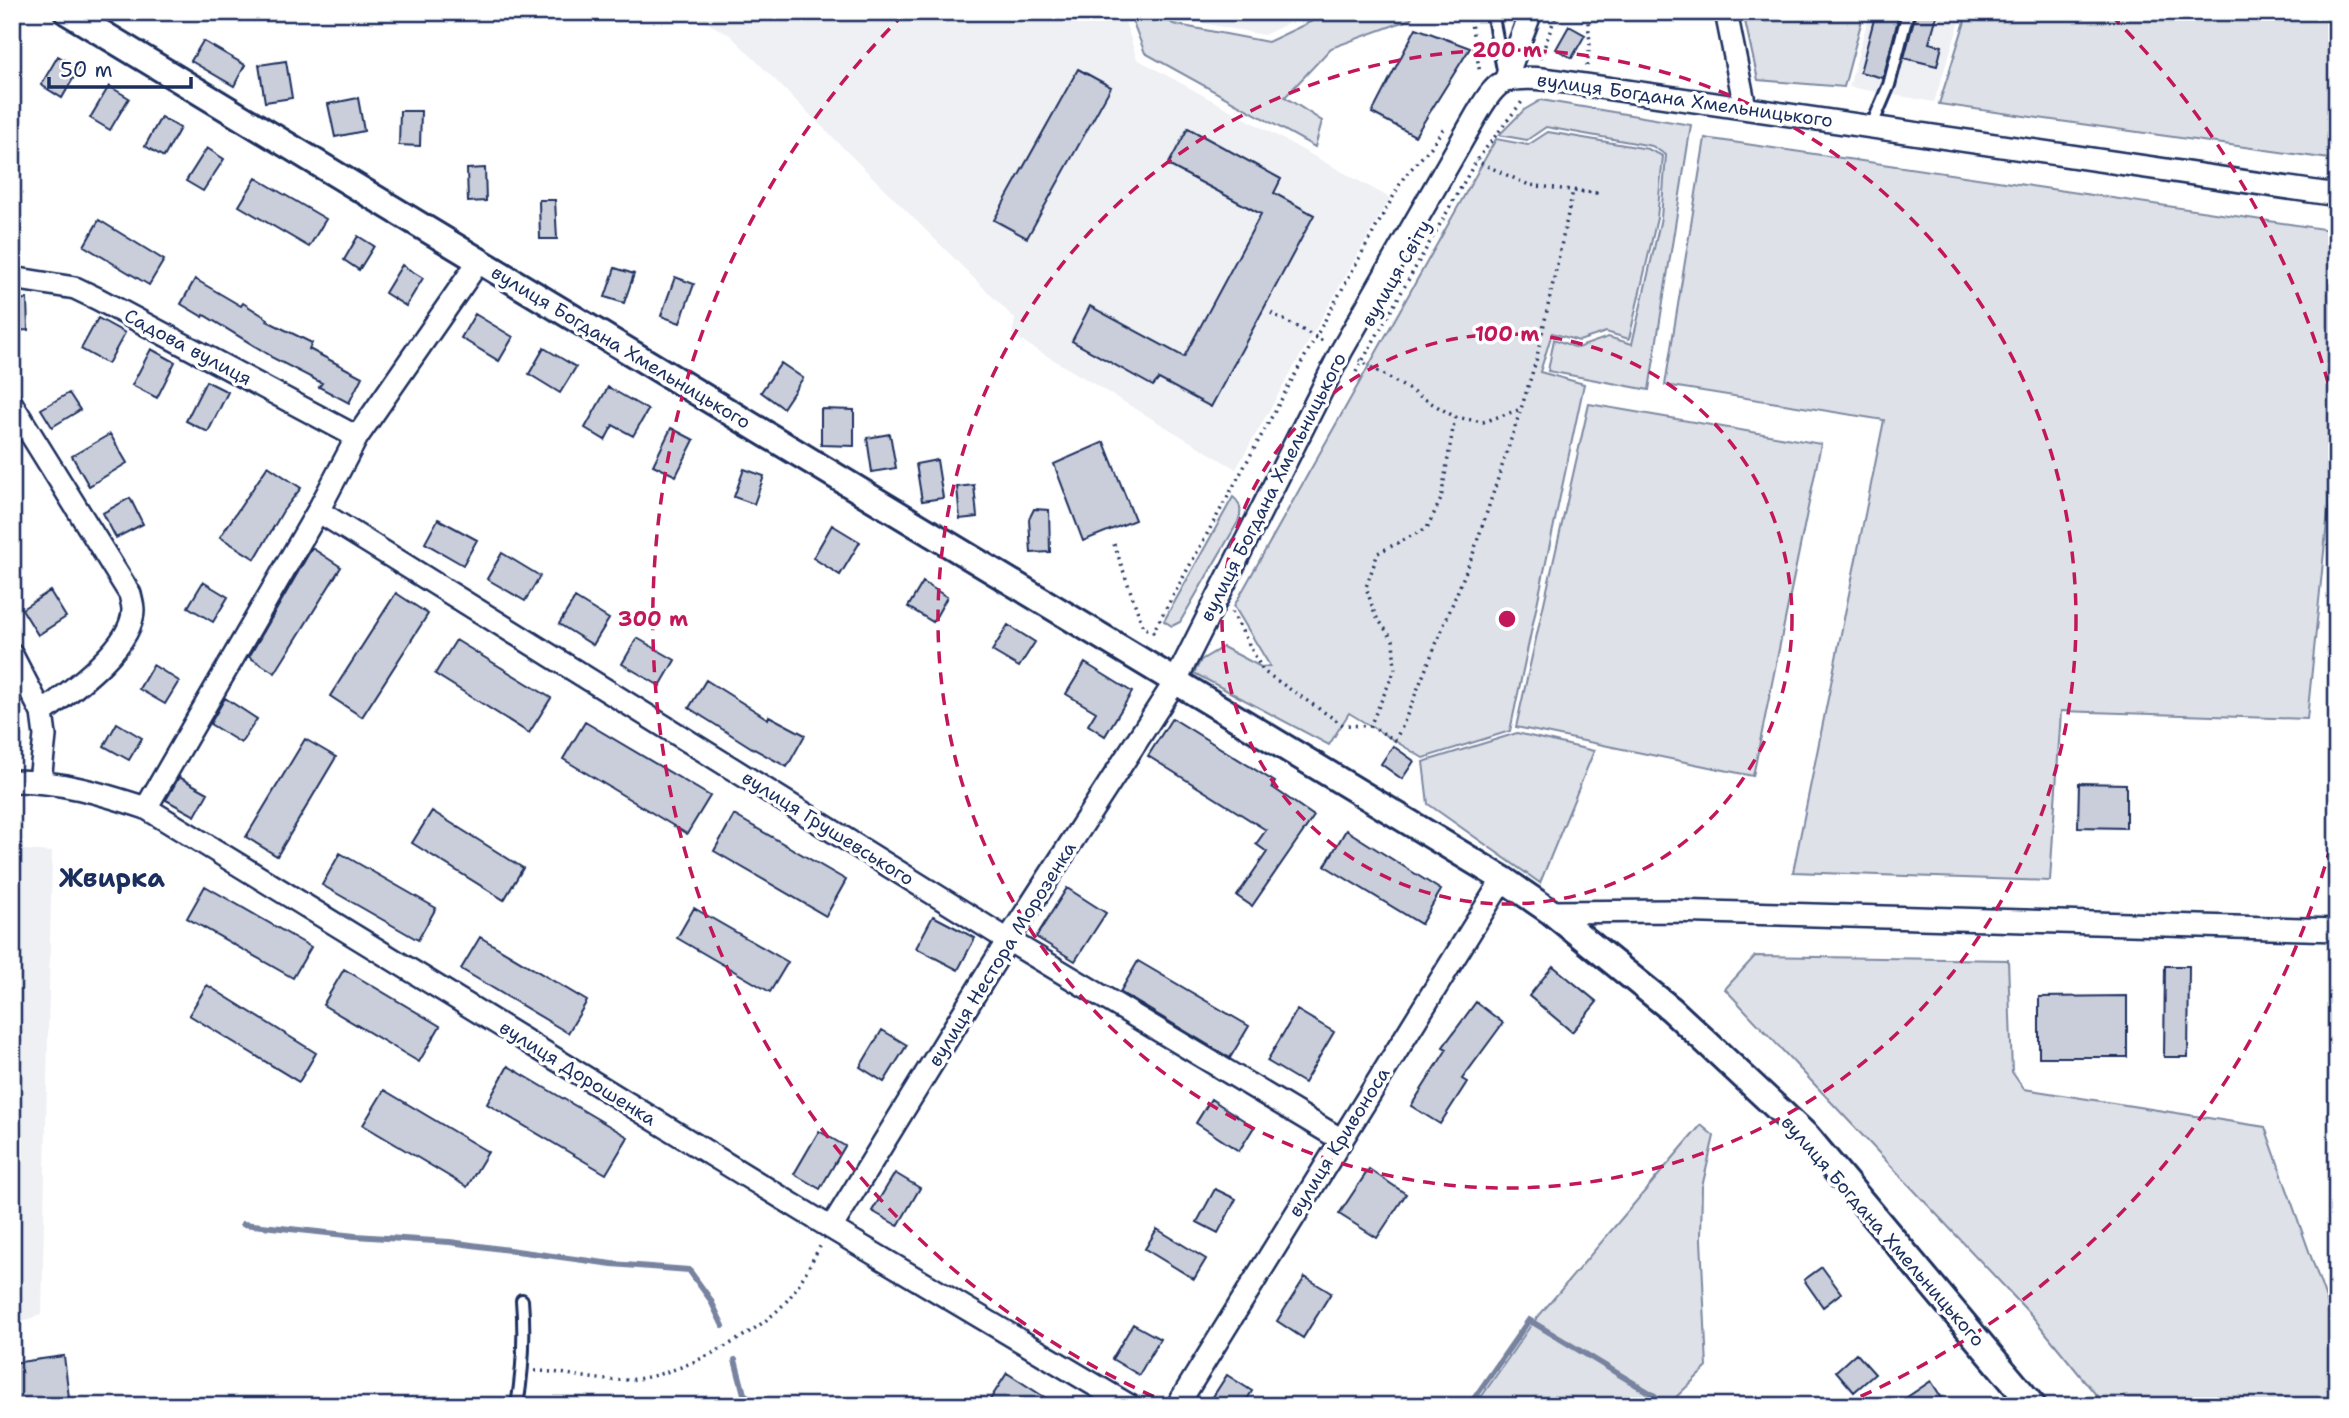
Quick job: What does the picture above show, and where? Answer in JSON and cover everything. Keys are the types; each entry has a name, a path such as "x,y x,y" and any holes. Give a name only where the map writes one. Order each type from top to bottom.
{"street":[{"name":"вулиця Богдана Хмельницького","path":"67,12 1503,879 1551,912 1671,1009 1807,1136 2034,1406"},
{"path":"1505,81 1531,12"},
{"path":"1726,12 1745,107"},
{"name":"вулиця Богдана Хмельницького","path":"1175,682 1342,350 1477,114 1490,93 1505,81 1532,79 1585,85 2337,195"},
{"path":"146,808 318,511 357,437 479,261"},
{"name":"Садова вулиця","path":"12,278 75,288 357,437"},
{"path":"12,404 130,594 133,611 130,625 111,654 42,713"},
{"name":"вулиця Грушевського","path":"318,511 1009,940 1340,1139"},
{"path":"12,655 42,713 45,736 40,781"},
{"name":"вулиця Нестора Морозенка","path":"831,1228 1009,940 1175,682"},
{"name":"вулиця Дорошенка","path":"12,780 40,781 89,789 146,808 831,1228 1130,1406"},
{"name":"вулиця Кривоноса","path":"1177,1406 1503,879"},
{"path":"1551,912 1670,911 2337,930"}],"lane":[{"path":"1492,12 1505,81"},
{"path":"1872,125 1889,85 1908,12"},
{"path":"517,1406 524,1332 522,1300"}],"path":[{"path":"1469,12 1482,72 1474,82"},
{"name":"вулиця Світу","path":"1355,373 1476,161 1527,95 1558,12"},
{"path":"1585,85 1590,43 1587,12"},
{"path":"1114,544 1143,626 1153,632 1404,177 1431,148 1445,126"},
{"path":"1228,604 1263,671 1343,725 1370,726 1395,740 1473,554 1521,409 1536,361 1573,191 1596,193 1529,185 1476,161"},
{"path":"1420,396 1455,417 1483,422 1521,409"},
{"path":"1370,726 1395,670 1393,640 1375,615 1366,587 1378,553 1427,528 1441,499 1455,417"},
{"path":"522,1372 546,1371 624,1381 679,1368 748,1334 783,1305 831,1228"}],"shaded area":[{"path":"686,12 1122,12 1137,59 1390,198 1236,469 1012,335 1015,319 730,35"},
{"path":"1129,12 1160,12 1173,24 1268,42 1331,12 1414,12 1411,19 1331,48 1285,97 1322,121 1315,147 1145,53"},
{"path":"1166,12 1312,12 1264,35 1171,17"},
{"path":"1743,12 1864,12 1844,87 1758,80"},
{"path":"1870,12 1963,12 1934,102 1849,87"},
{"path":"1968,12 2337,12 2337,160 1939,104"},
{"path":"1541,100 1691,125 1649,390 1548,371 1554,339 1577,348 1608,337 1632,344 1661,218 1666,155 1652,146 1546,127 1527,140 1499,135 1524,110"},
{"path":"1548,132 1648,149 1663,156 1657,218 1629,339 1606,332 1579,341 1552,333 1540,372 1584,384 1510,731 1423,758 1349,713 1329,745 1194,673 1201,660 1223,647 1261,667 1270,666 1234,606 1496,139 1528,145"},
{"path":"1705,138 2337,231 2337,424 2307,719 2061,711 2050,881 1793,872 1884,420 1665,385"},
{"path":"1589,404 1821,444 1753,776 1516,727"},
{"path":"1233,497 1240,508 1238,522 1180,622 1172,626 1164,621"},
{"path":"1517,733 1594,751 1540,883 1428,804 1423,762"},
{"path":"12,849 52,852 42,1314 12,1325"},
{"path":"1755,956 2008,960 2012,1072 2024,1089 2265,1127 2337,1330 2337,1406 2105,1406 2032,1316 1725,989"},
{"path":"1701,1125 1714,1136 1702,1187 1701,1239 1707,1367 1667,1406 1475,1406 1531,1325"}],"building":[{"path":"1876,12 1900,12 1883,78 1860,72"},
{"path":"1916,12 1938,12 1929,43 1942,46 1937,66 1904,58"},
{"path":"1569,26 1585,35 1572,58 1556,49"},
{"path":"1416,28 1470,48 1415,136 1372,113"},
{"path":"203,41 245,65 234,86 191,61"},
{"path":"58,56 79,68 62,98 41,85"},
{"path":"286,61 292,98 265,102 259,65"},
{"path":"1078,69 1111,87 1027,238 994,220"},
{"path":"109,86 129,98 110,130 90,118"},
{"path":"358,98 364,131 335,137 328,104"},
{"path":"400,111 421,111 420,146 399,145"},
{"path":"161,117 180,128 164,157 145,146"},
{"path":"1188,128 1281,179 1274,193 1314,215 1211,407 1159,379 1153,386 1072,341 1090,306 1184,357 1261,214 1168,165"},
{"path":"207,148 224,159 203,191 186,181"},
{"path":"485,168 486,201 468,202 467,169"},
{"path":"256,178 326,219 309,247 239,206"},
{"path":"539,200 555,200 557,239 540,239"},
{"path":"99,220 164,260 149,285 84,246"},
{"path":"358,236 374,246 359,270 344,260"},
{"path":"402,265 423,278 406,306 385,293"},
{"path":"615,268 634,274 624,303 605,297"},
{"path":"675,277 694,284 680,323 661,316"},
{"path":"195,279 241,306 243,303 268,319 267,321 312,343 309,349 362,377 349,403 319,387 322,383 271,357 204,315 203,317 181,304"},
{"path":"27,299 28,330 12,331 12,300"},
{"path":"475,314 513,337 499,361 461,338"},
{"path":"98,318 125,333 108,364 81,349"},
{"path":"544,348 576,367 560,393 529,374"},
{"path":"151,349 175,362 157,398 132,385"},
{"path":"781,363 803,378 783,408 761,392"},
{"path":"206,381 228,392 208,432 186,421"},
{"path":"608,387 648,410 633,436 613,425 605,440 585,428"},
{"path":"69,393 80,410 52,427 41,409"},
{"path":"821,409 854,410 854,446 821,445"},
{"path":"671,428 694,440 676,476 653,465"},
{"path":"110,434 127,463 89,486 72,456"},
{"path":"890,434 896,468 872,472 867,438"},
{"path":"1104,442 1135,520 1083,541 1054,464"},
{"path":"937,460 943,498 922,501 916,464"},
{"path":"268,466 301,488 283,511 255,559 220,537"},
{"path":"744,469 764,476 754,504 734,497"},
{"path":"974,485 977,517 960,519 957,487"},
{"path":"130,498 143,524 116,538 103,513"},
{"path":"1034,509 1049,510 1050,552 1031,553 1029,519"},
{"path":"438,519 477,540 463,565 425,543"},
{"path":"832,525 860,542 840,575 813,558"},
{"path":"312,548 341,567 275,673 249,657"},
{"path":"502,553 540,576 525,601 487,579"},
{"path":"203,582 228,597 213,622 188,607"},
{"path":"923,582 947,597 933,622 908,607"},
{"path":"50,591 66,617 38,635 22,609"},
{"path":"396,593 428,614 362,717 330,696"},
{"path":"575,598 609,619 593,645 559,624"},
{"path":"1008,625 1035,642 1019,667 992,651"},
{"path":"637,638 675,660 660,686 622,664"},
{"path":"456,640 551,698 529,733 435,674"},
{"path":"1085,663 1132,692 1105,736 1088,725 1096,712 1066,694"},
{"path":"153,665 179,681 165,704 139,689"},
{"path":"706,680 768,719 769,716 805,735 787,767 689,708"},
{"path":"225,698 257,719 241,743 210,724"},
{"path":"1172,718 1275,782 1272,787 1314,816 1252,906 1237,896 1267,852 1256,844 1266,830 1148,756"},
{"path":"585,722 710,796 687,834 563,759"},
{"path":"117,723 142,738 129,760 104,746"},
{"path":"305,739 336,757 277,856 246,837"},
{"path":"1393,746 1414,761 1402,779 1381,764"},
{"path":"179,777 208,793 195,816 166,800"},
{"path":"2079,783 2126,784 2126,828 2078,827"},
{"path":"432,811 523,868 504,900 412,843"},
{"path":"734,815 846,880 826,916 714,851"},
{"path":"1346,830 1441,890 1421,924 1325,866"},
{"path":"340,853 436,908 418,940 322,885"},
{"path":"205,886 311,947 293,978 187,918"},
{"path":"1067,888 1106,913 1075,961 1036,937"},
{"path":"694,908 788,962 770,992 677,938"},
{"path":"933,916 975,938 958,970 916,948"},
{"path":"480,937 587,1001 568,1033 461,969"},
{"path":"1138,961 1249,1026 1230,1058 1120,992"},
{"path":"1553,966 1597,1002 1572,1032 1529,996"},
{"path":"2165,966 2189,966 2188,1057 2164,1057"},
{"path":"344,969 440,1026 419,1062 323,1005"},
{"path":"207,985 316,1053 299,1082 189,1015"},
{"path":"2127,996 2127,1057 2039,1057 2039,997"},
{"path":"1476,1002 1503,1023 1462,1079 1467,1082 1440,1124 1411,1106 1447,1049 1443,1047"},
{"path":"1297,1010 1334,1032 1304,1083 1267,1061"},
{"path":"882,1030 907,1045 884,1082 860,1067"},
{"path":"508,1066 628,1137 606,1174 487,1104"},
{"path":"384,1090 488,1152 467,1187 363,1125"},
{"path":"1211,1099 1254,1127 1239,1151 1196,1123"},
{"path":"819,1131 845,1146 820,1189 794,1174"},
{"path":"1369,1169 1406,1194 1377,1238 1339,1214"},
{"path":"895,1173 920,1188 898,1226 872,1211"},
{"path":"1215,1189 1236,1199 1218,1233 1197,1222"},
{"path":"1157,1229 1206,1259 1194,1279 1145,1249"},
{"path":"1822,1267 1841,1293 1823,1307 1804,1280"},
{"path":"1305,1277 1331,1293 1303,1338 1277,1321"},
{"path":"1133,1324 1160,1339 1139,1375 1112,1359"},
{"path":"1856,1353 1875,1374 1854,1392 1836,1371"},
{"path":"64,1356 70,1406 12,1406 12,1363"},
{"path":"1007,1373 1058,1406 986,1406"},
{"path":"1227,1375 1252,1391 1243,1406 1207,1406"},
{"path":"1931,1381 1947,1406 1894,1406"}],"waterway":[{"path":"243,1224 355,1236 450,1242 612,1264 689,1270 710,1299 723,1326"},
{"path":"1469,1406 1529,1320 1655,1396 1651,1406"},
{"path":"735,1360 744,1394 760,1406"}],"district":[{"name":"Жвирка","path":"112,877"}]}
